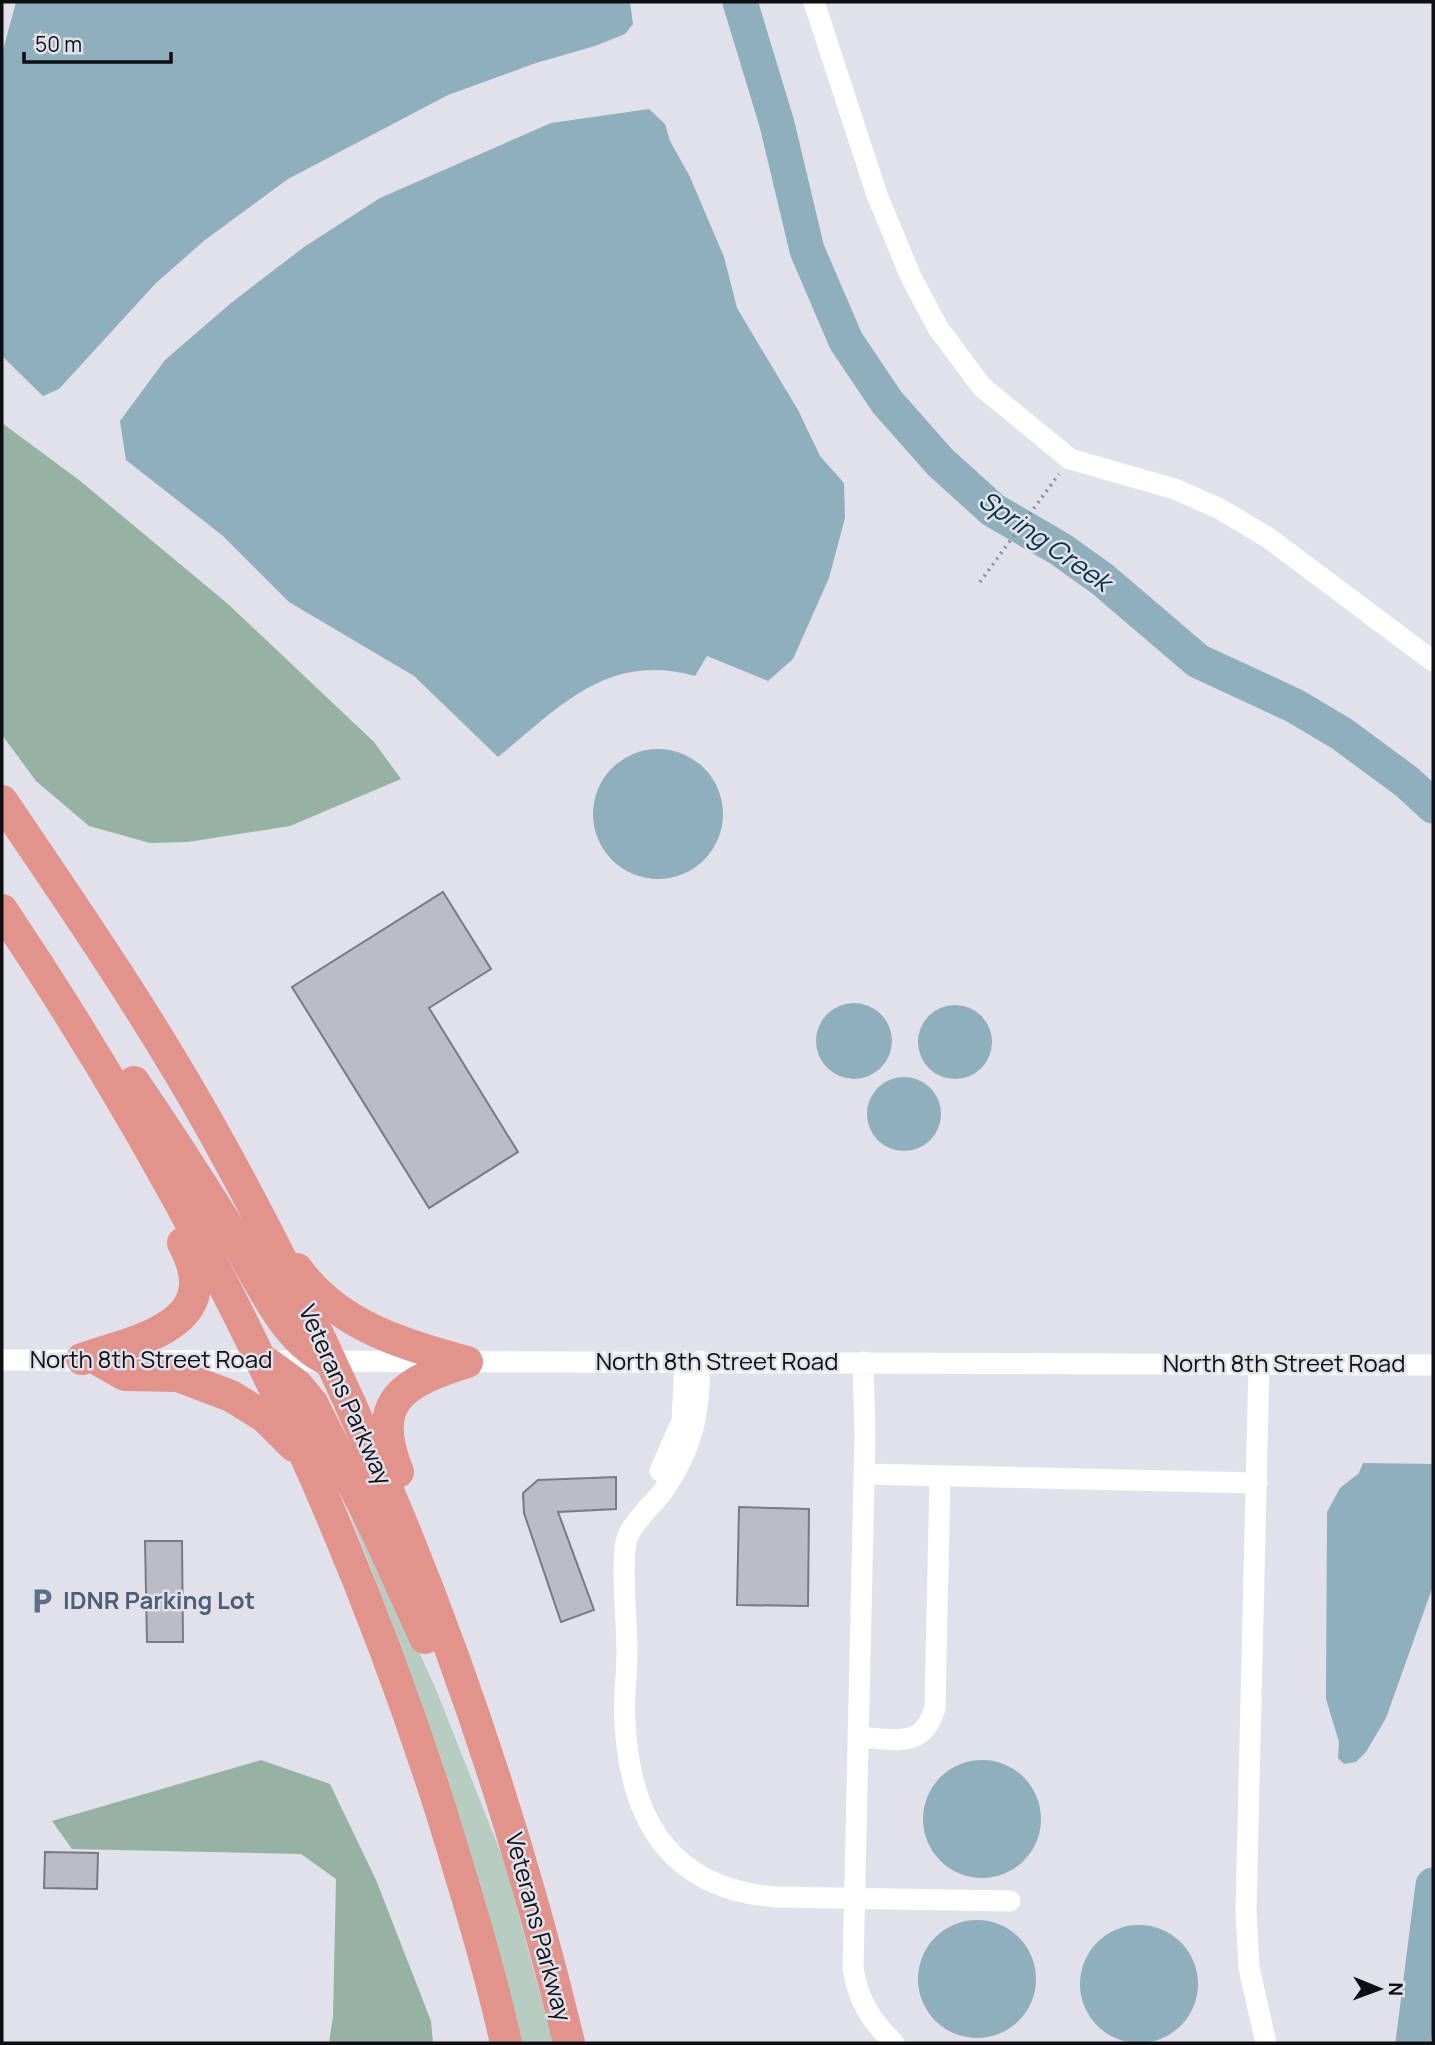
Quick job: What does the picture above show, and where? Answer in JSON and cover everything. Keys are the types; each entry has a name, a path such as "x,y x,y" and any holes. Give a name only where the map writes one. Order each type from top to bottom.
{"highway":[{"name":"Veterans Parkway","path":"2,801 109,958 164,1047 254,1210 331,1362 414,1553 468,1695 521,1860 569,2043"},
{"path":"2,910 76,1022 147,1144 262,1360 313,1469 420,1745 477,1931 506,2043"},
{"path":"40,967 71,990 106,1040 203,1186 280,1315 304,1345 331,1362"},
{"path":"76,1022 91,1077 195,1264 197,1275 192,1299 170,1326 89,1359"},
{"path":"254,1210 310,1286 347,1317 405,1344 467,1362"},
{"path":"89,1359 125,1375 178,1376 231,1396 265,1418 313,1469"},
{"path":"262,1360 285,1374 312,1403 379,1536 458,1716 480,1731"},
{"path":"467,1362 426,1375 407,1388 391,1410 386,1434 465,1643 468,1695"}],"street":[{"path":"814,2 877,195 911,277 938,328 982,387 1070,459 1175,489 1232,516 1267,537 1433,661"},
{"name":"North 8th Street Road","path":"2,1360 1433,1365"},
{"path":"692,1361 696,1425 680,1461 626,1540 625,1721 629,1760 647,1818 666,1848 679,1862 722,1888 757,1895 1010,1901"},
{"path":"863,1362 864,1475 854,1898 855,1983 870,2017 894,2043"},
{"path":"1259,1364 1246,1911 1249,1968 1266,2043"},
{"path":"864,1475 1257,1483"},
{"path":"858,1737 913,1739 924,1733 931,1722 935,1708 940,1476"}],"path":[{"path":"980,582 1060,473"}],"green space":[{"path":"2,423 79,480 228,604 374,742 401,779 290,826 188,842 150,843 89,826 36,781 2,735"},
{"path":"358,1518 435,1687 506,1866 553,2043 522,2043 468,1844 425,1713 352,1520"},
{"path":"261,1760 330,1784 376,1880 431,2021 433,2043 329,2043 333,2016 336,1879 301,1854 72,1849 52,1821"}],"water":[{"path":"16,2 630,2 633,24 625,34 595,46 536,63 448,95 288,179 205,240 156,283 59,389 43,396 2,356 2,54"},
{"path":"649,109 665,124 670,141 690,177 724,257 737,308 798,410 820,456 844,483 845,518 829,578 793,659 768,681 707,656 695,676 664,670 636,671 611,678 587,688 565,703 498,757 414,676 289,602 223,536 126,460 120,421 165,360 231,303 304,247 380,198 551,123"},
{"path":"658,749 683,754 704,768 718,789 723,814 718,839 704,860 683,874 658,879 633,874 612,860 598,839 593,814 598,789 612,768 633,754"},
{"path":"854,1003 868,1006 881,1014 889,1027 892,1041 889,1055 881,1068 868,1076 854,1079 840,1076 827,1068 819,1055 816,1041 819,1027 827,1014 840,1006"},
{"path":"955,1005 976,1011 986,1021 992,1042 986,1063 976,1073 955,1079 934,1073 924,1063 918,1042 924,1021 934,1011"},
{"path":"904,1077 925,1083 935,1093 941,1114 935,1135 925,1145 904,1151 883,1145 873,1135 867,1114 873,1093 883,1083"},
{"path":"1363,1463 1433,1464 1433,1586 1386,1718 1366,1752 1356,1762 1344,1764 1338,1758 1339,1742 1326,1699 1327,1512 1340,1488 1359,1473"},
{"path":"982,1760 1005,1765 1024,1777 1036,1796 1041,1819 1036,1842 1024,1861 1005,1873 982,1878 959,1873 940,1861 928,1842 923,1819 928,1796 940,1777 959,1765"},
{"path":"977,1920 1000,1925 1019,1937 1031,1956 1036,1979 1031,2002 1019,2021 1000,2033 977,2038 954,2033 935,2021 923,2002 918,1979 923,1956 935,1937 954,1925"},
{"path":"1139,1925 1162,1930 1181,1942 1193,1961 1198,1984 1193,2007 1181,2026 1162,2038 1139,2043 1116,2038 1097,2026 1085,2007 1080,1984 1085,1961 1097,1942 1116,1930"}],"building":[{"path":"443,892 491,969 429,1008 518,1152 429,1208 292,987"},
{"path":"616,1477 616,1509 558,1512 594,1610 561,1622 524,1513 523,1493 538,1480"},
{"path":"739,1507 809,1509 808,1606 737,1605"},
{"path":"145,1541 182,1541 183,1642 147,1642"},
{"path":"45,1852 98,1853 97,1889 44,1888"}],"waterway":[{"name":"Spring Creek","path":"740,2 777,124 807,250 846,341 887,402 940,462 993,510 1060,549 1102,579 1198,661 1295,706 1342,734 1407,782 1433,806"},
{"name":"Spring Creek","path":"1413,2043 1433,1885"}],"place":[{"name":"IDNR Parking Lot","path":"42,1601"}]}
